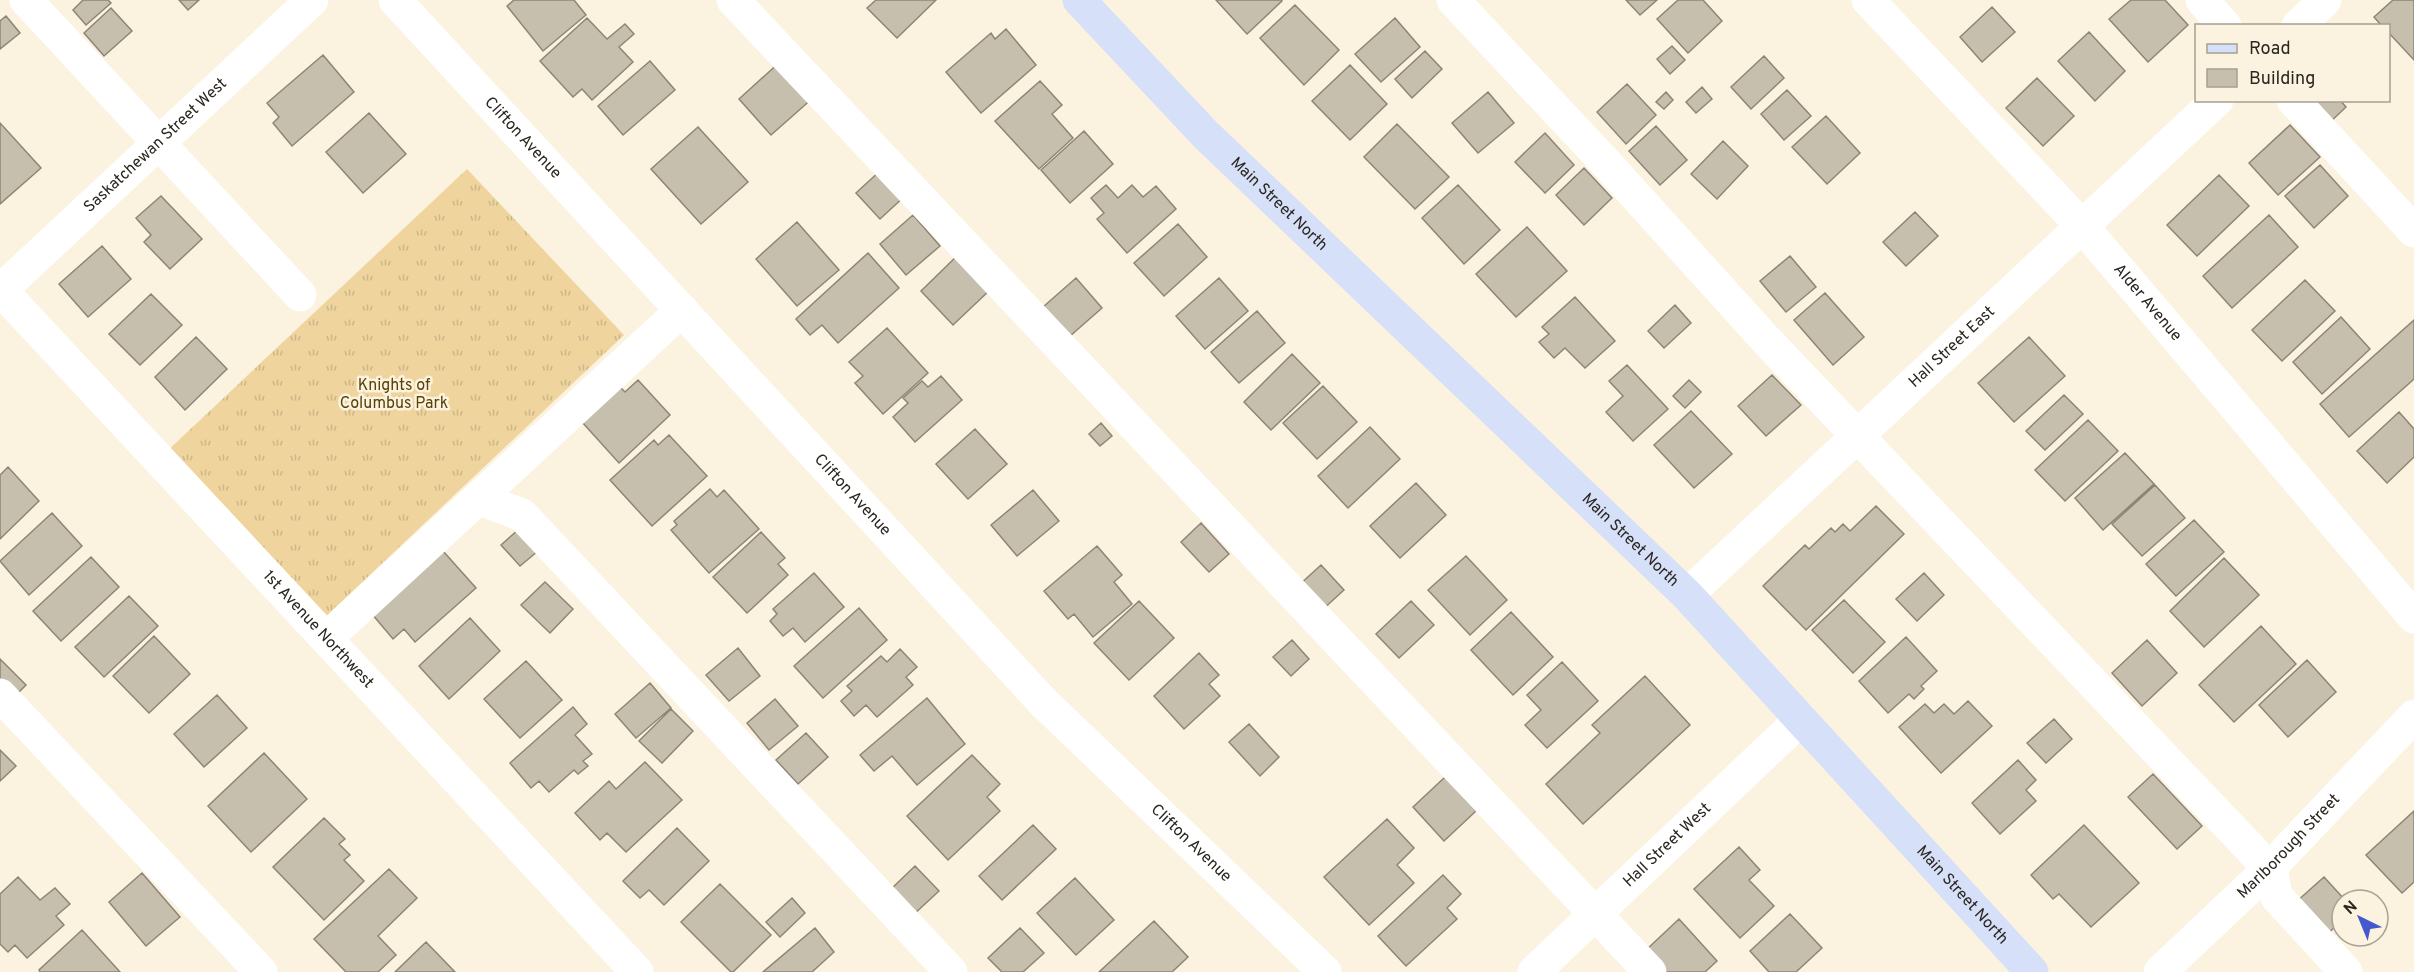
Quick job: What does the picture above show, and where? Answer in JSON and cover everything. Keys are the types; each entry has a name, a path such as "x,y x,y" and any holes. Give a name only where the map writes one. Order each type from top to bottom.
{"main road":[{"name":"Main Street North","path":"1079,0 1205,134 1687,595 2032,972"},
{"name":"Main Street North","path":"1110,0 1205,134"}],"street":[{"path":"26,0 300,295"},
{"name":"Saskatchewan Street West","path":"0,290 312,0"},
{"name":"Clifton Avenue","path":"395,0 1043,702 1325,972"},
{"path":"733,0 1650,972"},
{"path":"1453,0 1606,163 1767,341 2269,869 2272,873 2276,896 2346,972"},
{"name":"Alder Avenue","path":"1868,0 2082,225 2414,617"},
{"path":"2202,0 2223,24"},
{"path":"2300,24 2325,0"},
{"name":"Hall Street East","path":"1687,595 2215,102"},
{"path":"2295,102 2414,231"},
{"name":"1st Avenue Northwest","path":"0,290 638,972"},
{"path":"327,639 682,310"},
{"path":"480,499 522,515 951,972"},
{"path":"0,695 261,972"},
{"name":"Marlborough Street","path":"2160,972 2269,869 2414,716"},
{"name":"Hall Street West","path":"1534,972 1801,719"}],"green space":[{"name":"Knights of Columbus Park","path":"467,169 624,335 321,621 164,454"}],"building":[{"path":"83,0 108,0 111,3 86,25 73,10"},
{"path":"179,0 199,0 188,10"},
{"path":"514,0 574,0 586,15 543,51 507,6"},
{"path":"876,0 936,0 897,38 867,8"},
{"path":"1216,0 1281,0 1282,1 1247,34"},
{"path":"1626,0 1657,0 1640,15"},
{"path":"1678,0 1703,0 1722,21 1688,53 1657,19"},
{"path":"2131,0 2165,0 2188,25 2148,62 2109,19"},
{"path":"2393,0 2414,0 2414,60 2390,34 2390,24 2380,24 2374,17"},
{"path":"1295,5 1339,50 1304,85 1260,38"},
{"path":"1992,7 2015,32 1982,62 1960,37"},
{"path":"111,8 132,31 104,56 84,33"},
{"path":"6,16 20,33 0,49 0,21"},
{"path":"587,18 607,39 625,24 634,34 619,47 633,62 592,100 582,89 573,97 540,61"},
{"path":"1395,18 1420,47 1381,82 1355,54"},
{"path":"1006,29 1036,65 981,113 946,72 991,33 995,39"},
{"path":"2089,32 2125,71 2095,101 2058,61"},
{"path":"1672,46 1685,60 1670,74 1657,59"},
{"path":"1425,51 1442,69 1412,98 1395,79"},
{"path":"323,55 354,92 292,146 273,123 279,117 267,103"},
{"path":"1764,56 1784,78 1751,109 1731,87"},
{"path":"782,60 814,97 771,135 739,99"},
{"path":"650,61 675,90 623,135 598,106"},
{"path":"1350,65 1387,104 1350,140 1312,101"},
{"path":"2037,78 2074,116 2043,146 2006,108"},
{"path":"1040,81 1062,105 1052,114 1073,138 1039,169 995,121"},
{"path":"1627,84 1656,115 1626,144 1597,112"},
{"path":"1702,87 1712,99 1696,113 1686,102"},
{"path":"1787,90 1811,116 1784,140 1761,114"},
{"path":"1488,92 1514,123 1478,153 1452,123"},
{"path":"1666,92 1673,100 1664,109 1656,102"},
{"path":"2303,102 2342,102 2346,107 2325,127"},
{"path":"369,113 406,154 363,193 326,152"},
{"path":"1826,116 1860,153 1827,184 1792,147"},
{"path":"0,123 41,168 0,204"},
{"path":"1397,124 1449,177 1415,209 1364,157"},
{"path":"2290,125 2320,157 2278,195 2249,163"},
{"path":"1656,126 1687,160 1660,185 1629,151"},
{"path":"698,127 748,182 701,224 651,169"},
{"path":"1084,131 1113,164 1070,203 1041,170"},
{"path":"1545,133 1574,165 1545,193 1515,162"},
{"path":"1723,141 1748,166 1717,199 1691,174"},
{"path":"2320,165 2348,196 2314,228 2285,196"},
{"path":"1584,168 1612,198 1584,225 1556,195"},
{"path":"882,169 906,195 880,219 856,193"},
{"path":"2219,175 2249,206 2197,256 2167,225"},
{"path":"1106,185 1118,198 1132,185 1143,197 1156,186 1176,209 1127,253 1097,219 1104,213 1091,198"},
{"path":"1458,185 1500,230 1464,264 1422,218"},
{"path":"161,196 202,239 170,269 144,242 151,235 136,218"},
{"path":"1915,212 1938,236 1906,266 1883,242"},
{"path":"913,215 940,246 906,275 880,244"},
{"path":"2269,215 2298,247 2232,308 2203,276"},
{"path":"797,222 839,270 797,306 756,259"},
{"path":"1178,224 1207,257 1164,296 1134,263"},
{"path":"1527,227 1567,271 1516,317 1476,274"},
{"path":"102,246 131,279 88,317 59,284"},
{"path":"868,253 899,288 838,343 822,325 810,335 796,319"},
{"path":"959,254 992,288 953,325 921,291"},
{"path":"1790,256 1816,287 1786,312 1760,281"},
{"path":"1076,278 1102,308 1069,337 1043,307"},
{"path":"1219,278 1248,311 1205,349 1176,316"},
{"path":"2305,280 2335,311 2282,361 2252,330"},
{"path":"1825,293 1864,337 1833,365 1794,320"},
{"path":"151,294 182,325 140,365 109,334"},
{"path":"1575,297 1615,341 1585,368 1565,348 1554,358 1539,342 1549,334 1542,327"},
{"path":"1675,305 1691,323 1664,348 1648,331"},
{"path":"1257,311 1285,343 1239,383 1211,352"},
{"path":"2341,317 2370,349 2322,394 2293,362"},
{"path":"2414,320 2414,379 2349,437 2320,404"},
{"path":"887,328 928,373 883,414 855,383 863,376 849,362"},
{"path":"196,337 227,369 185,410 155,377"},
{"path":"2029,337 2065,376 2014,422 1978,383"},
{"path":"1292,354 1320,383 1271,430 1244,402"},
{"path":"1627,365 1668,409 1633,441 1606,412 1623,396 1609,381"},
{"path":"1772,375 1801,405 1766,436 1738,406"},
{"path":"941,376 962,400 915,442 893,417 908,403 903,398 922,381 928,387"},
{"path":"638,380 670,415 619,463 582,422 620,387 625,392"},
{"path":"1689,380 1701,392 1685,408 1673,396"},
{"path":"1323,386 1357,422 1317,459 1283,423"},
{"path":"2064,395 2083,414 2045,450 2026,431"},
{"path":"1691,411 1732,454 1694,488 1654,445"},
{"path":"2399,412 2414,429 2414,457 2387,483 2357,451"},
{"path":"2088,420 2118,451 2065,501 2035,470"},
{"path":"1101,423 1112,436 1100,446 1089,434"},
{"path":"1370,427 1400,459 1348,508 1318,476"},
{"path":"975,429 1007,464 968,499 936,464"},
{"path":"669,435 707,476 652,526 610,480 654,440 658,445"},
{"path":"2125,453 2154,484 2103,530 2075,498"},
{"path":"8,467 39,501 0,539 0,475"},
{"path":"1416,483 1446,515 1400,558 1370,526"},
{"path":"2155,485 2185,518 2142,556 2112,524"},
{"path":"710,489 717,497 724,490 759,529 709,573 671,530 677,525 674,521"},
{"path":"1033,490 1059,521 1017,556 991,525"},
{"path":"1876,506 1904,534 1806,630 1763,586 1805,545 1809,549 1831,528 1835,532 1843,524 1850,531"},
{"path":"52,513 82,546 29,595 0,561"},
{"path":"2194,520 2224,552 2176,596 2146,564"},
{"path":"1201,523 1229,554 1209,572 1181,542"},
{"path":"519,529 538,551 520,566 501,545"},
{"path":"761,532 785,558 778,564 788,575 747,613 713,577"},
{"path":"1097,546 1122,575 1114,582 1132,604 1093,637 1074,614 1068,619 1044,591"},
{"path":"443,551 476,588 415,642 404,629 393,639 372,614"},
{"path":"1466,556 1507,600 1470,635 1428,590"},
{"path":"91,557 119,587 61,641 33,611"},
{"path":"2224,558 2259,595 2204,647 2170,611"},
{"path":"1321,565 1344,590 1321,611 1298,586"},
{"path":"814,573 844,607 805,642 793,628 783,636 770,621 777,614 773,609"},
{"path":"1924,573 1944,595 1917,621 1896,599"},
{"path":"545,582 573,609 550,633 521,605"},
{"path":"129,596 158,626 104,677 75,647"},
{"path":"1844,600 1885,642 1853,673 1812,630"},
{"path":"1139,601 1174,638 1129,680 1094,643"},
{"path":"1411,601 1434,625 1399,658 1376,634"},
{"path":"859,608 887,640 823,698 794,666"},
{"path":"1511,612 1553,657 1513,695 1471,650"},
{"path":"470,618 500,651 449,699 419,666"},
{"path":"2261,626 2296,664 2234,722 2199,685"},
{"path":"154,636 190,674 149,713 113,676"},
{"path":"1906,637 1937,671 1921,686 1924,689 1914,699 1909,694 1888,713 1859,681"},
{"path":"1292,640 1309,659 1291,676 1273,657"},
{"path":"2147,640 2177,673 2142,706 2112,673"},
{"path":"738,648 760,676 729,701 706,675"},
{"path":"900,649 917,667 906,677 913,685 877,717 866,705 854,716 841,701 852,691 847,686 881,656 887,662"},
{"path":"1199,653 1219,675 1209,684 1220,696 1184,729 1154,696"},
{"path":"0,659 26,685 13,698 0,685"},
{"path":"2307,660 2336,692 2288,737 2259,705"},
{"path":"526,661 562,700 520,738 484,699"},
{"path":"1562,662 1598,701 1547,748 1525,725 1541,710 1527,695"},
{"path":"1645,676 1690,725 1583,824 1546,784 1600,733 1592,725"},
{"path":"650,683 671,708 636,738 615,714"},
{"path":"217,695 247,728 204,767 174,734"},
{"path":"927,698 965,744 917,785 892,756 874,771 860,755"},
{"path":"775,699 798,726 769,750 747,723"},
{"path":"1968,701 1992,726 1941,773 1899,727 1925,704 1934,713 1944,704 1954,714"},
{"path":"573,707 587,724 575,735 592,754 583,761 588,766 578,774 574,770 549,792 539,781 531,788 510,763"},
{"path":"671,709 693,731 662,763 639,741"},
{"path":"2054,719 2072,739 2046,763 2027,743"},
{"path":"1249,724 1279,757 1260,776 1229,742"},
{"path":"806,733 828,757 798,784 776,760"},
{"path":"0,750 16,766 0,781"},
{"path":"264,753 307,799 251,852 208,806"},
{"path":"972,755 1000,784 987,797 1000,811 948,860 907,816"},
{"path":"2018,760 2036,780 2026,790 2036,801 2000,834 1972,803"},
{"path":"645,762 682,800 626,852 607,833 600,840 575,813 609,781 616,789"},
{"path":"2153,774 2202,826 2177,849 2128,797"},
{"path":"1445,777 1476,811 1444,841 1413,807"},
{"path":"2414,811 2414,882 2402,893 2366,855"},
{"path":"324,818 345,839 339,844 350,855 344,860 364,881 324,920 273,867"},
{"path":"1387,819 1414,848 1397,865 1414,883 1369,925 1324,877"},
{"path":"1033,825 1056,849 1002,900 979,876"},
{"path":"2084,825 2139,883 2091,927 2059,894 2053,899 2031,875"},
{"path":"677,828 709,861 664,905 649,890 640,898 623,881"},
{"path":"1739,847 1760,870 1749,880 1774,906 1740,938 1694,889"},
{"path":"915,866 939,891 912,916 889,891"},
{"path":"389,869 417,898 378,936 396,955 378,972 346,972 314,939"},
{"path":"142,873 180,917 146,946 109,902"},
{"path":"1443,875 1461,894 1447,908 1457,919 1406,966 1378,936"},
{"path":"18,877 40,900 55,888 70,904 56,916 64,925 27,958 15,945 8,952 0,944 0,894"},
{"path":"2324,877 2334,888 2330,888 2330,932 2325,936 2296,902"},
{"path":"1075,878 1114,920 1076,955 1037,913"},
{"path":"720,884 771,935 733,972 681,922"},
{"path":"792,898 805,913 780,937 766,922"},
{"path":"1790,914 1822,948 1796,972 1769,972 1750,951"},
{"path":"1679,919 1717,961 1705,972 1665,972 1645,951"},
{"path":"1154,921 1188,957 1172,972 1099,972"},
{"path":"815,928 834,952 812,972 763,972"},
{"path":"1020,928 1044,953 1023,972 1002,972 988,958"},
{"path":"82,930 120,972 40,972 39,970"},
{"path":"426,942 455,972 395,972"}]}
